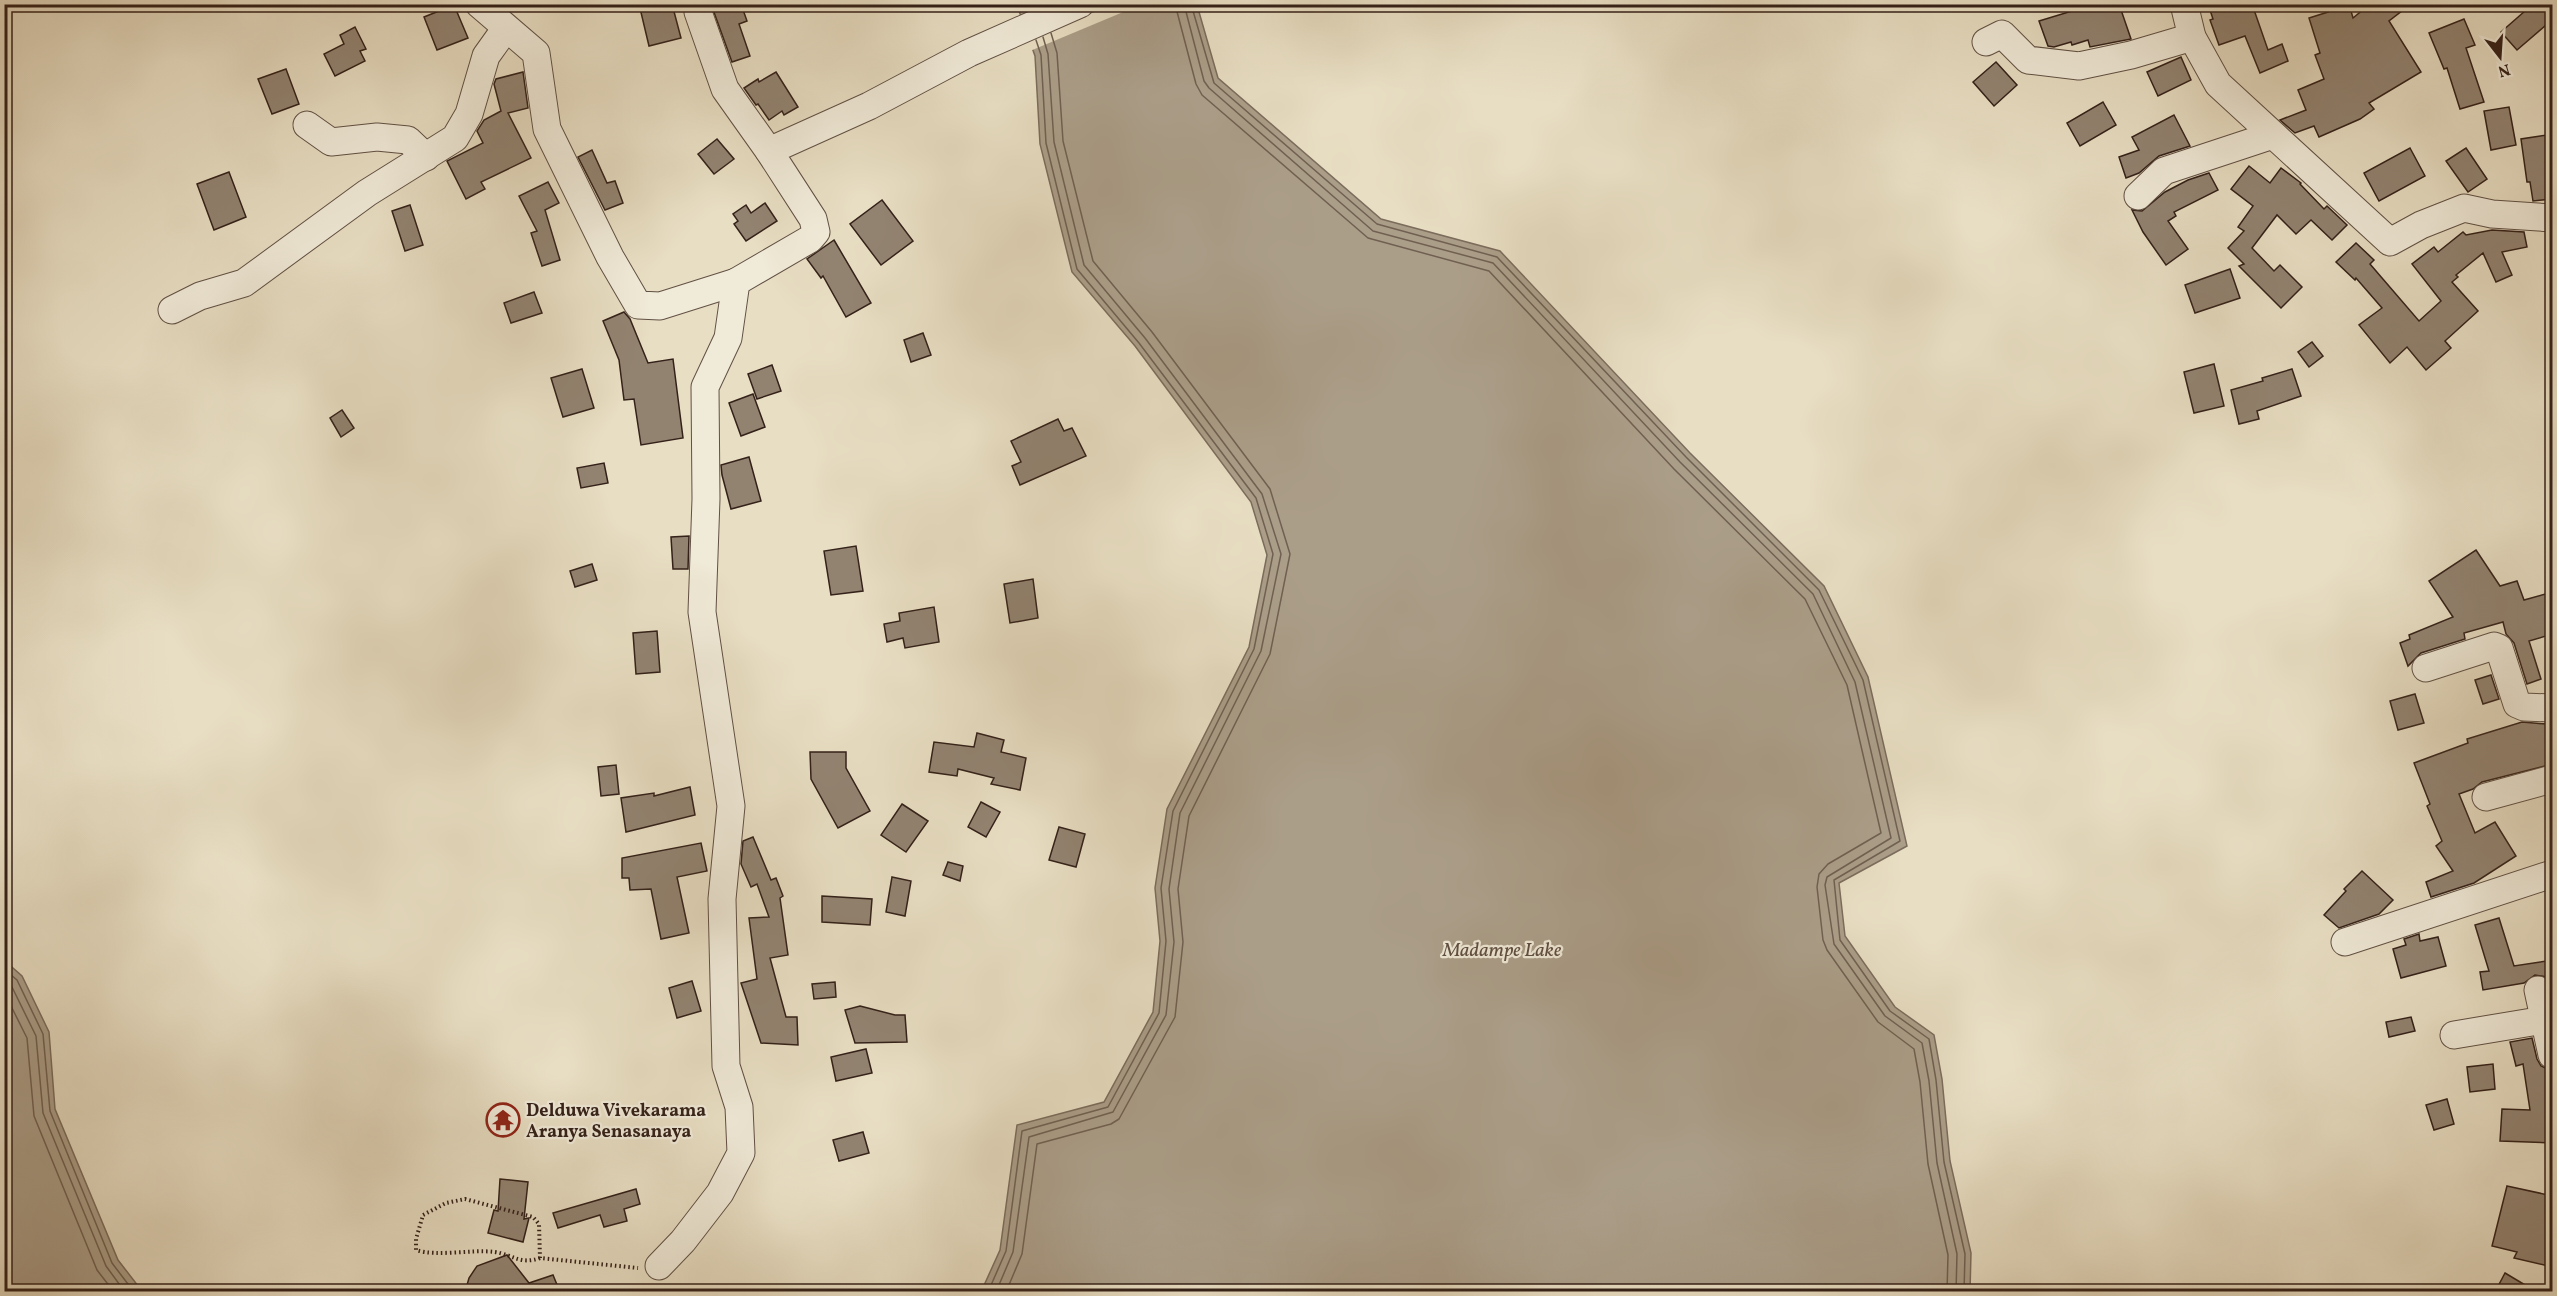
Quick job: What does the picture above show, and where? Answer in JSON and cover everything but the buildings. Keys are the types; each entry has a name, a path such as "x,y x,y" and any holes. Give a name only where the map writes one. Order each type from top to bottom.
{"street":[{"path":"479,4 536,53 547,129 610,257 638,304 660,306 736,282 810,239 816,232 813,219 725,89 698,12"},
{"path":"769,151 869,106 969,53 1080,4"},
{"path":"2184,4 2192,37 2218,84 2390,242 2421,225 2464,208 2492,214 2553,218"},
{"path":"172,310 200,296 244,283 367,193 455,138 469,114 486,56 506,28"},
{"path":"1986,42 2002,34 2028,60 2079,66 2131,55 2192,37"},
{"path":"307,125 331,142 377,137 408,140 426,157"},
{"path":"2138,196 2164,171 2273,135"},
{"path":"659,1266 683,1241 720,1193 741,1153 739,1107 726,1066 722,899 731,806 702,612 706,499 705,387 728,338 736,282"},
{"path":"2426,668 2494,646 2499,648 2517,704 2524,707 2552,708"},
{"path":"2486,797 2553,779"},
{"path":"2345,942 2553,874"},
{"path":"2538,990 2553,1055"},
{"path":"2454,1035 2544,1020"}],"path":[{"path":"540,1257 539,1224 533,1217 465,1199 446,1203 423,1215 416,1239 416,1250 426,1254 448,1251 496,1252 528,1262 540,1257 642,1268 659,1266"}],"water":[{"name":"Madampe Lake","path":"1017,5 1197,5 1218,78 1381,219 1500,251 1690,453 1824,586 1868,677 1907,846 1839,883 1845,936 1895,1007 1934,1035 1942,1079 1950,1161 1971,1253 1970,1291 981,1292 1000,1250 1017,1125 1104,1102 1153,1012 1160,941 1155,888 1167,809 1249,647 1267,555 1251,502 1135,346 1072,272 1040,144 1035,56"},
{"path":"5,961 22,976 49,1032 55,1109 118,1260 142,1291 5,1291"}],"pier":[{"path":"1112,5 1140,5 1030,51 1026,40"}],"place":[{"name":"Delduwa Vivekarama Aranya Senasanaya","path":"503,1120"}]}
